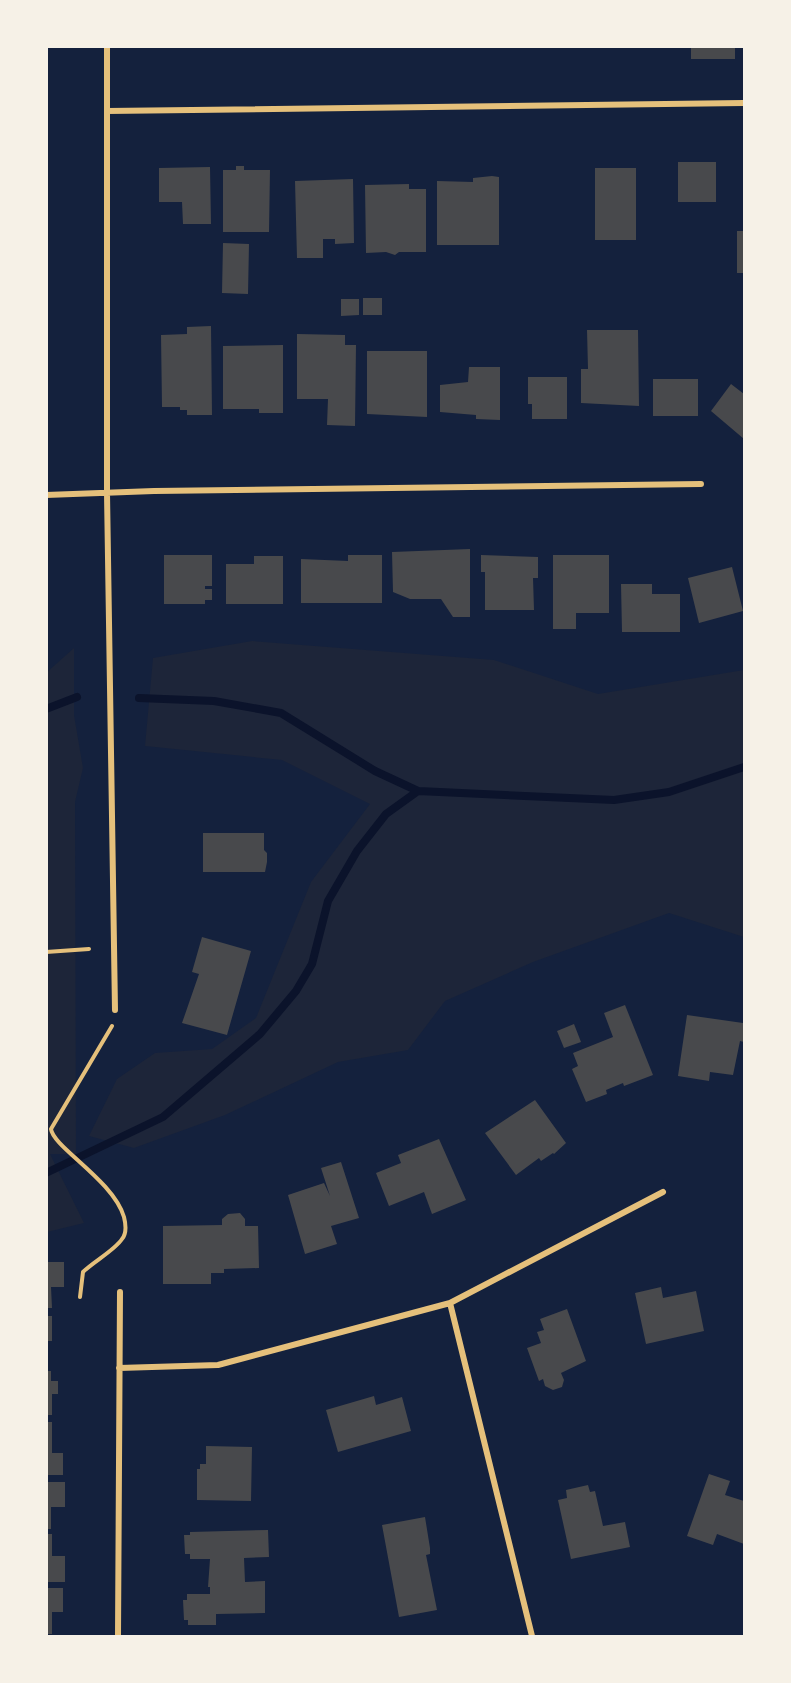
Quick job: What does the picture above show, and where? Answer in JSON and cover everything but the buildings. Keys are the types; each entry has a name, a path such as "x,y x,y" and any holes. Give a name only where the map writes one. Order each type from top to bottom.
{"street":[{"path":"106,46 106,493 115,1010"},
{"path":"106,111 744,103"},
{"path":"46,495 700,484"},
{"path":"119,1368 218,1365 450,1303 663,1192"},
{"path":"118,1636 120,1292"},
{"path":"450,1303 532,1636"}],"path":[{"path":"46,952 88,949"},
{"path":"80,1298 82,1272 121,1242 126,1233 120,1206 105,1184 52,1135 51,1129 110,1031 115,1010"}],"shaded area":[{"path":"252,641 494,660 598,694 744,670 744,937 669,913 533,962 445,1001 408,1050 338,1062 225,1115 134,1148 89,1136 117,1079 155,1053 212,1049 256,1018 311,882 370,804 282,760 145,746 153,658"},
{"path":"74,648 74,715 83,768 75,802 76,1154 50,1154 84,1223 47,1232 46,673"}],"waterway":[{"path":"46,709 77,697"},
{"path":"139,698 214,701 281,713 375,771 418,791 614,800 669,792 744,767"},
{"path":"46,1173 163,1117 260,1034 296,991 312,964 328,901 357,851 386,814 418,791"}]}
